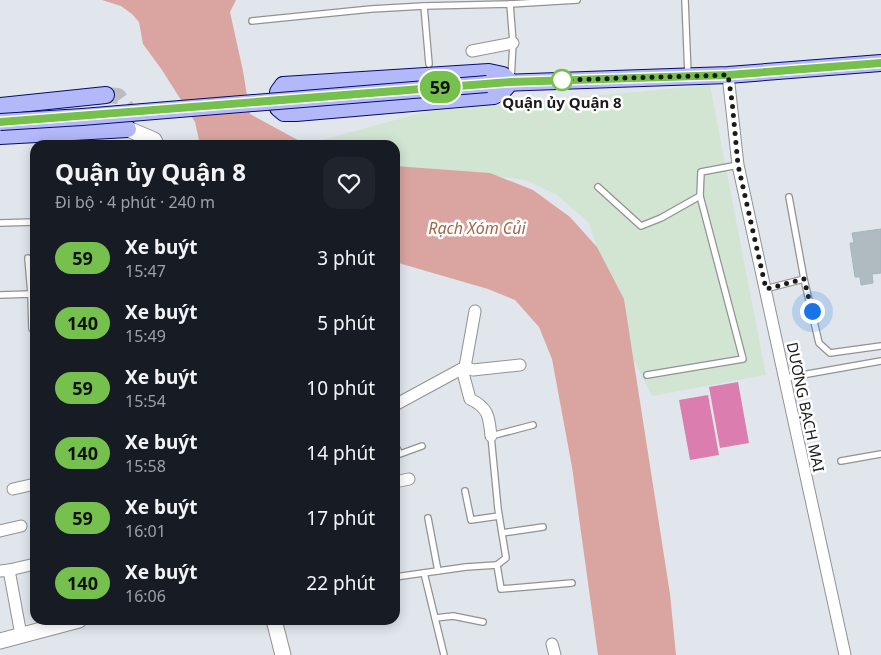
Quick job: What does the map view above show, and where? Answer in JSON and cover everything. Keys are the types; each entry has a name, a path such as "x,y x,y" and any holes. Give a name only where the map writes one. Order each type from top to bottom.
{"main road":[{"path":"0,122 511,82 728,75 881,63"},
{"path":"489,72 502,76 511,82 503,91 494,96 296,113 284,113 278,108 278,92 283,85 296,83 489,72"},
{"path":"0,106 106,95"},
{"path":"0,136 128,129"}],"street":[{"path":"472,51 513,43"},
{"name":"DƯƠNG BẠCH MAI","path":"728,75 738,165 845,655"},
{"path":"128,129 154,140"},
{"path":"475,311 463,368 470,398 485,408 489,418 491,436"},
{"path":"400,402 463,368 473,370 520,365"},
{"path":"400,481 409,479"},
{"path":"13,489 30,485"},
{"path":"0,531 21,526"},
{"path":"21,635 5,570 30,565"},
{"path":"0,641 60,625"},
{"path":"275,625 283,655"}],"lane":[{"path":"252,21 371,9 578,0"},
{"path":"685,0 688,76"},
{"path":"510,4 513,43 511,82"},
{"path":"424,6 429,64"},
{"path":"646,375 743,359 700,196 701,172 738,165"},
{"path":"598,187 641,226 661,218 700,196"},
{"path":"789,197 804,279 819,343 830,353 881,346"},
{"path":"0,223 30,222"},
{"path":"28,258 30,282"},
{"path":"766,289 804,279"},
{"path":"0,295 30,294"},
{"path":"786,378 881,361"},
{"path":"400,576 497,565 506,558 499,516 491,436 533,425"},
{"path":"400,454 422,446"},
{"path":"841,461 881,454"},
{"path":"465,491 471,520 499,516"},
{"path":"428,518 438,571"},
{"path":"502,533 543,527"},
{"path":"497,565 501,589 572,583"},
{"path":"424,574 444,655"},
{"path":"435,618 454,616 483,622"}],"shaded area":[{"path":"710,85 766,375 652,396 632,357 589,223 557,195 526,180 480,174 400,173 400,140 323,140 417,114 440,110"},
{"path":"738,382 749,443 720,448 709,387"},
{"path":"708,395 719,455 690,460 679,400"}],"water":[{"path":"102,0 236,0 230,12 250,114 298,140 199,140 195,122 143,44 139,22 121,6"},
{"name":"Rạch Xóm Củi","path":"400,166 490,173 533,190 570,217 597,247 624,299 670,594 676,655 598,655 572,467 552,359 539,327 515,300 488,289 400,263"}],"building":[{"path":"881,229 881,273 872,274 873,283 861,285 860,277 855,277 850,243 854,243 852,233"}],"tunnel":[{"path":"106,95 118,96 126,107 128,127"}],"bus line":[{"name":"59","path":"0,122 511,82 728,75 881,63"}],"place":[{"name":"Quận ủy Quận 8","path":"562,80"}],"route":[{"path":"562,80 728,75 738,165 766,289 804,279 812,311"}]}
